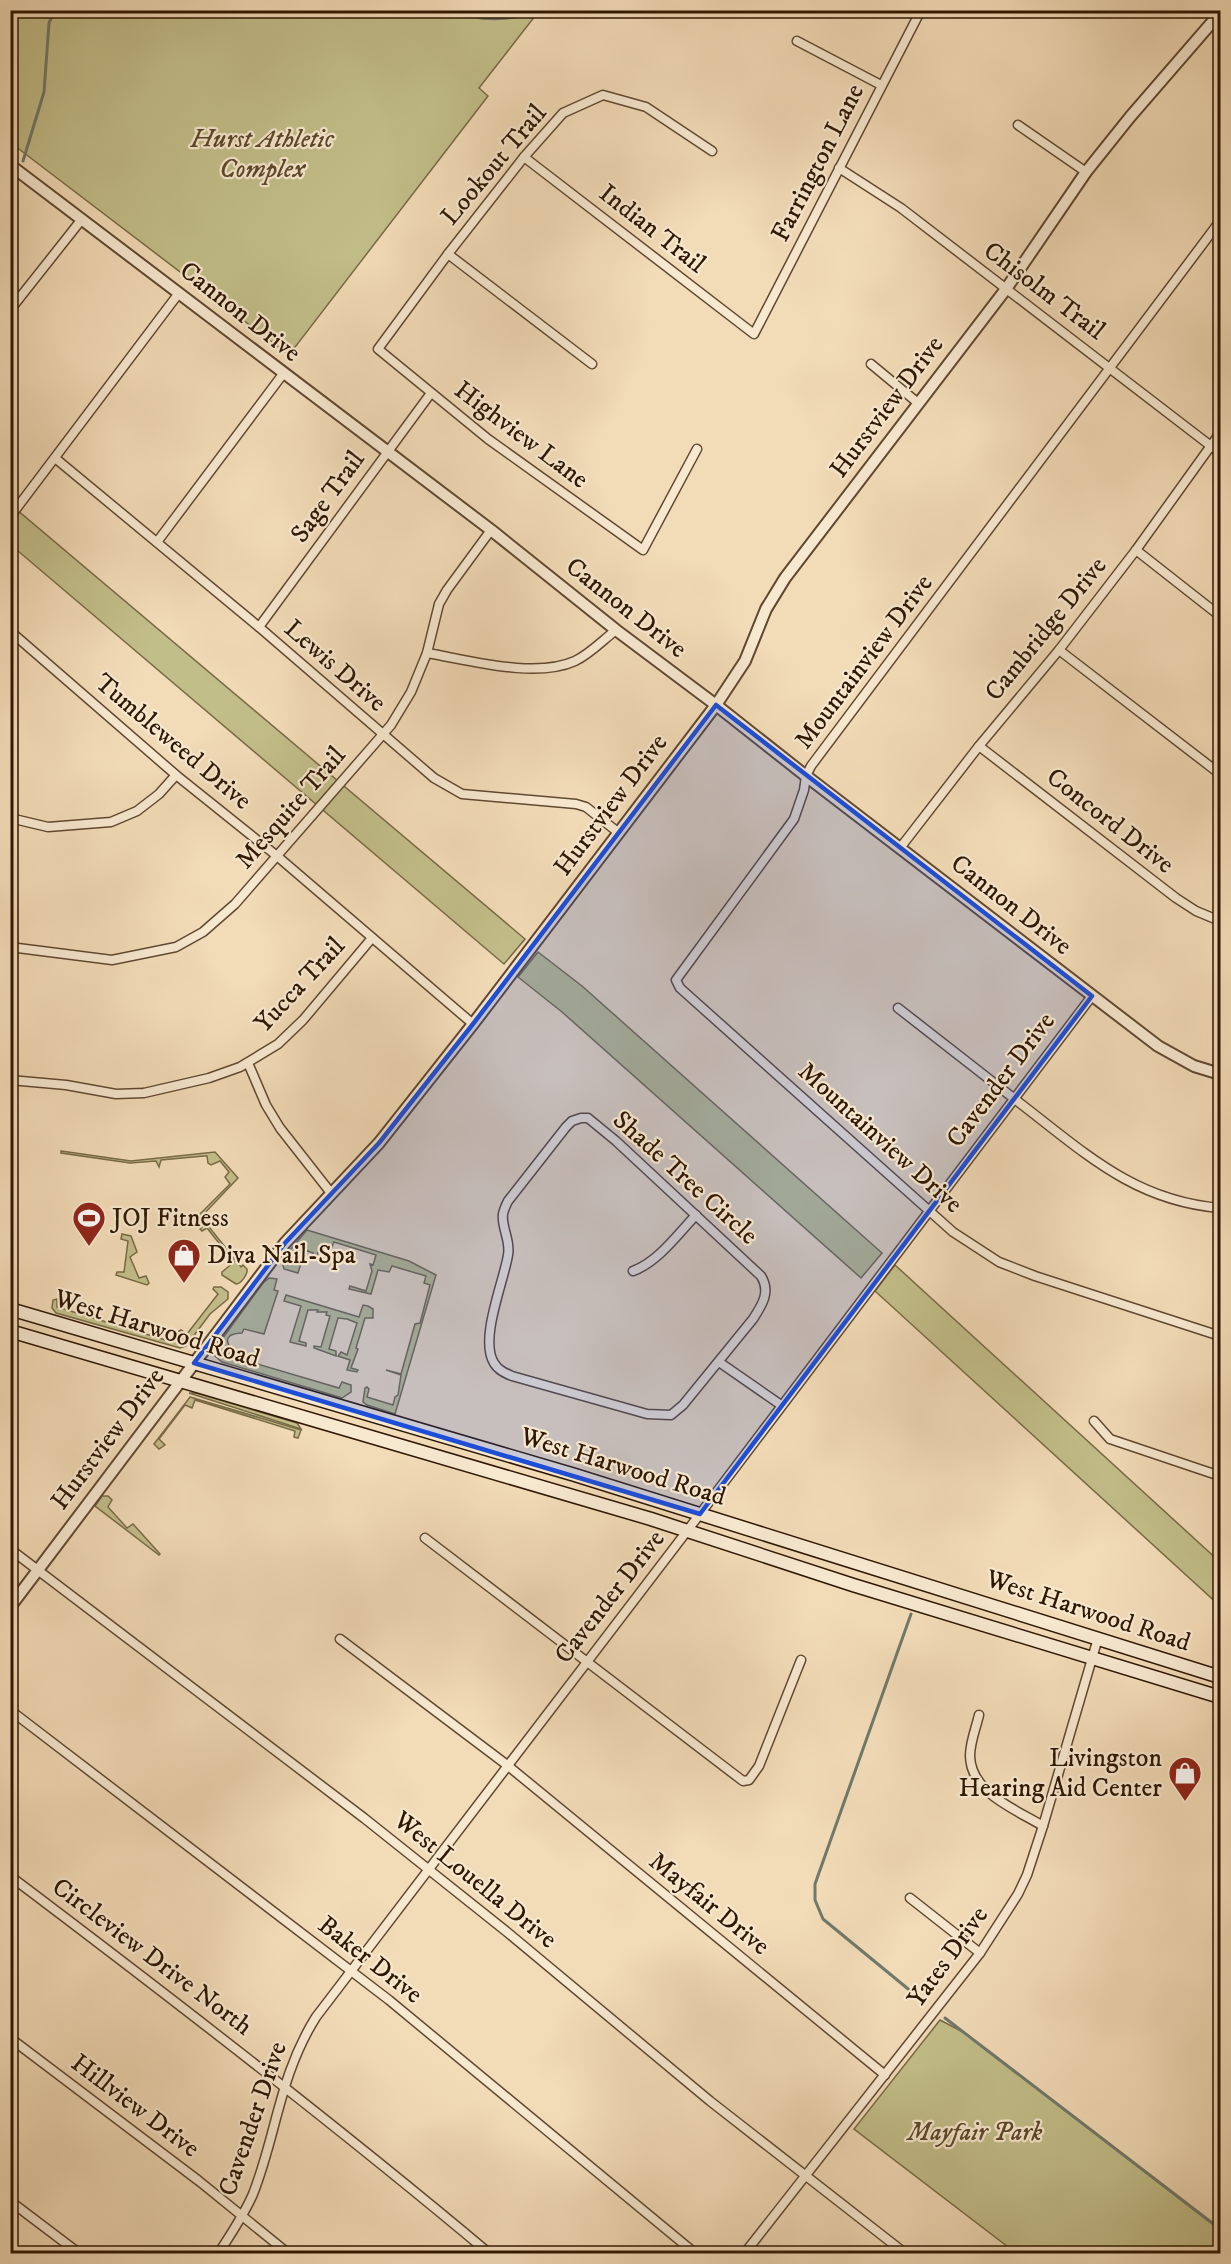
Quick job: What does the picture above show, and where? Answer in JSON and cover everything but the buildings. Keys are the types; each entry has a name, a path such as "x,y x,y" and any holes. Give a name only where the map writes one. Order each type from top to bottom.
{"main road":[{"name":"West Harwood Road","path":"10,1309 575,1474 1221,1677"},
{"name":"West Harwood Road","path":"10,1331 687,1531 853,1585 1221,1697"}],"street":[{"name":"Farrington Lane","path":"754,334 921,10"},
{"name":"Hurstview Drive","path":"10,1607 285,1243 379,1143 619,833 716,705 745,661 766,609 779,587 1006,289 1086,171 1221,13"},
{"path":"797,41 881,85"},
{"name":"Lookout Trail","path":"378,349 524,157 563,113 603,95 646,107 712,151"},
{"path":"1018,125 1086,171"},
{"name":"Indian Trail","path":"524,157 754,334"},
{"name":"Cannon Drive","path":"10,165 491,530 616,630 1158,1046 1194,1066 1221,1074"},
{"name":"Chisolm Trail","path":"839,168 901,208 1221,453"},
{"path":"10,310 82,219"},
{"name":"Mountainview Drive","path":"1221,220 806,776 804,790 794,819 676,980 680,988 953,1232 999,1262 1035,1276 1221,1336"},
{"path":"448,254 592,364"},
{"path":"10,517 178,293"},
{"name":"Highview Lane","path":"378,349 488,439 643,550 697,449"},
{"path":"871,364 918,403"},
{"path":"157,542 283,374"},
{"name":"Sage Trail","path":"259,627 431,393"},
{"name":"Cambridge Drive","path":"900,848 1137,550 1221,433"},
{"name":"Lewis Drive","path":"55,458 259,627 434,778 462,794 576,804 586,807 619,833"},
{"name":"Mesquite Trail","path":"10,947 112,960 176,947 203,932 235,904 391,725 411,692 427,653 439,604 491,530"},
{"path":"1137,550 1221,616"},
{"path":"427,653 513,667 553,667 584,657 616,630"},
{"name":"Tumbleweed Drive","path":"10,631 176,775 277,856 473,1024"},
{"path":"1059,650 1221,774"},
{"name":"Concord Drive","path":"979,746 1176,898 1196,911 1221,921"},
{"path":"10,818 48,827 111,822 137,810 159,794 176,775"},
{"name":"Yucca Trail","path":"10,1080 66,1085 116,1094 144,1093 209,1078 248,1063 278,1044 303,1020 372,938"},
{"name":"Cavender Drive","path":"218,2253 242,2216 258,2178 284,2085 306,2033 350,1971 1092,996"},
{"path":"898,1008 1088,1155 1131,1183 1181,1202 1221,1208"},
{"path":"248,1063 266,1105 280,1128 331,1193"},
{"name":"Shade Tree Circle","path":"588,1118 696,1215 761,1276 766,1283 766,1290 762,1304 753,1319 683,1405 666,1416 647,1414 503,1372 494,1364 490,1350 492,1326 508,1254 503,1215 508,1201 572,1121 588,1118"},
{"path":"633,1271 656,1256 696,1215"},
{"path":"719,1362 781,1405"},
{"path":"1094,1420 1110,1439 1221,1476"},
{"path":"424,1538 743,1780 749,1780 759,1766 801,1660"},
{"name":"West Louella Drive","path":"10,1549 428,1869 516,1939 710,2101 906,2253"},
{"name":"Yates Drive","path":"744,2253 807,2176 980,1953 1018,1894 1027,1875 1043,1826 1098,1638"},
{"name":"Mayfair Drive","path":"340,1640 507,1765 885,2075"},
{"name":"Baker Drive","path":"10,1710 389,2000 696,2253"},
{"path":"979,1715 970,1755 972,1773 990,1794 1043,1826"},
{"name":"Circleview Drive North","path":"10,1876 284,2085 490,2253"},
{"path":"910,1898 980,1953"},
{"name":"Hillview Drive","path":"10,2038 289,2253"},
{"path":"10,2201 80,2253"}],"highlighted area":[{"path":"716,705 1092,996 700,1514 194,1363 285,1243 379,1143 473,1024"}],"green space":[{"name":"Hurst Athletic Complex","path":"10,11 539,11 479,88 488,96 289,355 11,143"},
{"path":"10,504 525,939 504,964 11,545"},
{"path":"538,952 582,986 882,1253 861,1278 562,1012 518,977"},
{"path":"61,1151 131,1161 215,1152 238,1178 201,1217 241,1267 243,1265 247,1269 244,1278 236,1284 222,1275 222,1272 234,1262 207,1228 202,1231 200,1229 204,1225 197,1217 230,1184 225,1177 229,1172 220,1161 211,1165 208,1163 207,1156 161,1160 159,1167 156,1161 130,1163 61,1153"},
{"path":"307,1230 409,1261 436,1275 395,1414 363,1402 365,1388 369,1389 367,1397 393,1405 398,1395 401,1375 386,1370 401,1374 415,1324 420,1323 430,1285 424,1283 426,1276 392,1266 389,1272 378,1270 371,1294 349,1289 350,1286 366,1291 372,1271 370,1264 373,1265 376,1255 334,1242 331,1249 320,1247 315,1260 312,1259 313,1253 305,1250 298,1273 284,1269 283,1258"},
{"path":"122,1234 131,1236 137,1252 130,1257 139,1278 146,1276 149,1283 147,1285 116,1275 117,1272 124,1272 128,1241 121,1239"},
{"path":"895,1265 1220,1562 1220,1606 875,1291"},
{"path":"269,1278 277,1279 274,1290 278,1291 264,1334 244,1329 242,1333 230,1336 228,1343 230,1347 237,1358 339,1388 342,1382 351,1385 351,1392 342,1398 222,1362 215,1356 217,1346"},
{"path":"221,1287 228,1292 228,1299 210,1314 186,1346 180,1348 56,1313 52,1308 53,1300 57,1299 57,1307 172,1342 174,1334 181,1330 187,1334 218,1294 213,1289"},
{"path":"286,1295 359,1317 363,1305 373,1309 373,1318 365,1318 356,1348 358,1349 351,1368 358,1370 357,1372 347,1370 350,1360 338,1356 341,1352 347,1355 357,1323 338,1318 329,1349 336,1351 336,1356 314,1348 314,1346 321,1347 330,1316 326,1315 327,1312 308,1310 299,1341 306,1343 306,1346 290,1342 301,1306 284,1301"},
{"path":"189,1393 196,1393 297,1423 301,1429"},
{"path":"190,1397 301,1430 298,1438 294,1437 295,1431 195,1400 192,1408 185,1405 159,1439 165,1445 159,1449 154,1444"},
{"path":"102,1496 108,1496 112,1500 108,1507 127,1528 133,1524 159,1555 95,1506"},
{"name":"Mayfair Park","path":"940,2020 965,2033 1220,2230 1220,2253 1016,2253 854,2129"}],"waterway":[{"path":"23,161 44,92 49,23 55,10"},
{"path":"453,10 465,15 488,19 500,19 547,10"},
{"path":"911,1614 815,1884 815,1900 823,1919 924,2002"},
{"path":"945,2018 1220,2229"}],"place":[{"name":"JOJ Fitness","path":"89,1247"},
{"name":"Diva Nail-Spa","path":"184,1284"},
{"name":"Livingston Hearing Aid Center","path":"1185,1802"}]}
